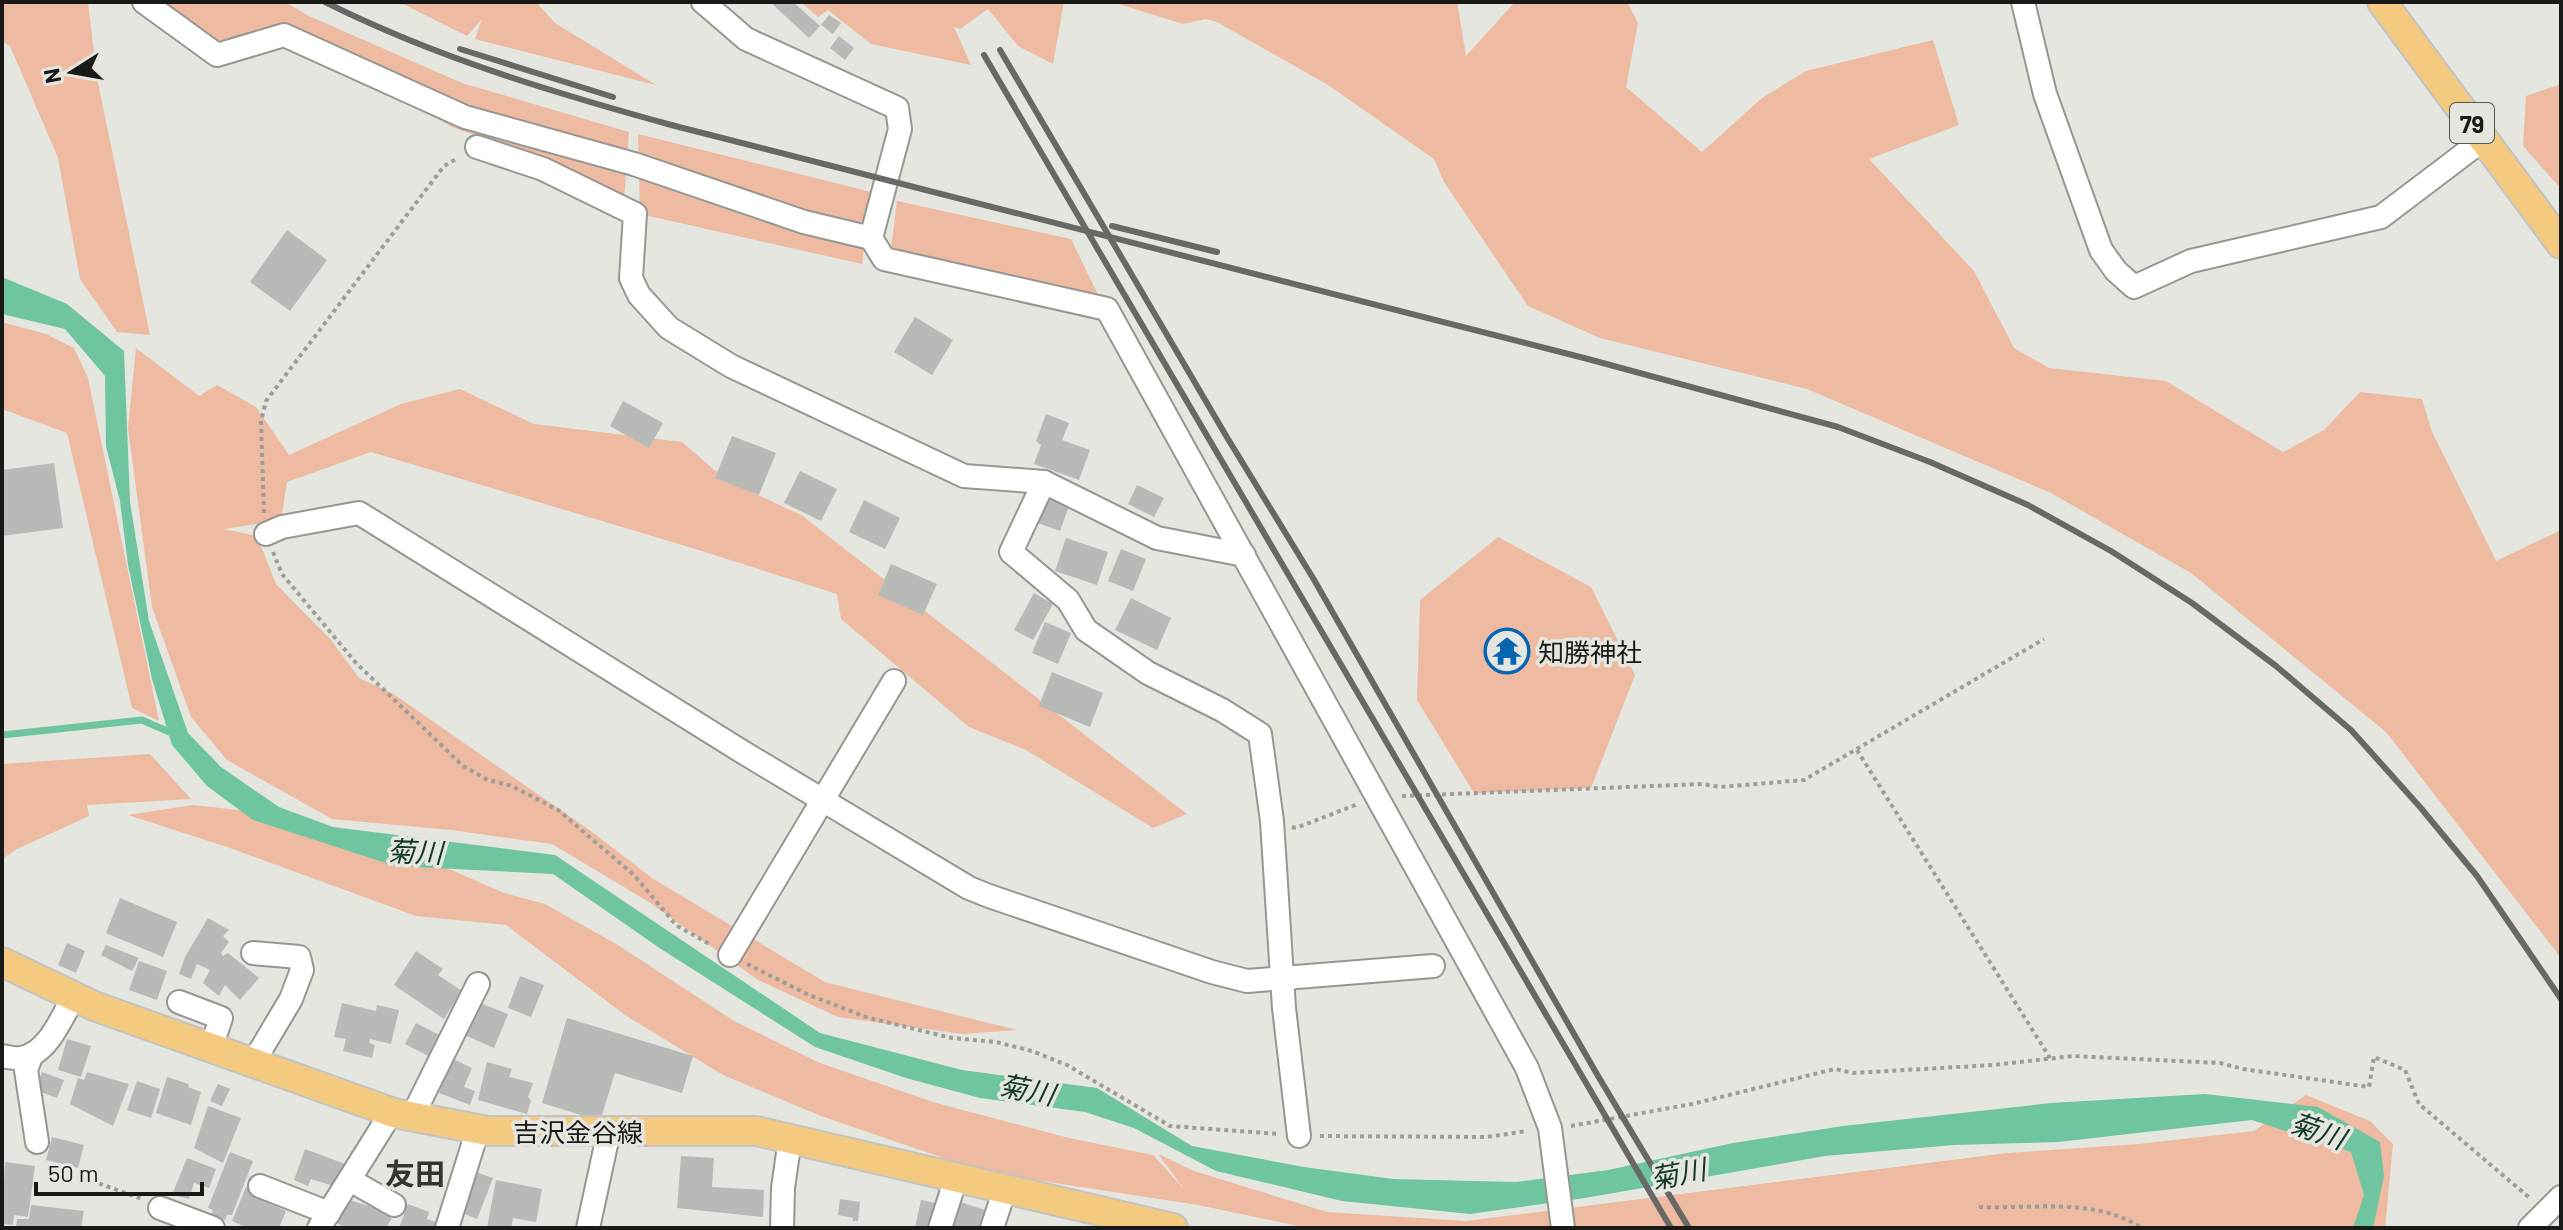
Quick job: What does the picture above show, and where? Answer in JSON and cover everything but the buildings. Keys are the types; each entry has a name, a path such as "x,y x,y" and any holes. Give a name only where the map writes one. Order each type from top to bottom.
{"main road":[{"name":"79","path":"2382,2 2561,244"},
{"name":"吉沢金谷線","path":"2,962 74,996 401,1115 478,1129 756,1131 1173,1228"}],"street":[{"path":"144,2 217,55 284,35 465,117 634,164 804,222 871,238 884,259 1107,309 1527,1068 1550,1128 1562,1224"},
{"path":"703,2 746,39 897,108 900,129 871,238"},
{"path":"2023,2 2045,94 2101,250 2116,271 2134,287 2191,261 2381,217 2484,139"},
{"path":"477,147 543,169 635,214 631,278 639,295 669,328 731,366 964,476 1044,482 1157,538 1244,555"},
{"path":"1044,482 1011,552 1068,600 1086,630 1148,673 1222,710 1260,734 1272,821 1283,979 1299,1136"},
{"path":"266,534 282,527 359,513 741,751 969,888 989,896 1212,972 1247,981 1433,966"},
{"path":"730,955 894,681"},
{"path":"253,953 299,957 302,970 291,999 253,1063"},
{"path":"260,1186 324,1221 350,1180 401,1115 478,984"},
{"path":"2,1056 21,1058 32,1054 51,1036 74,996"},
{"path":"179,1002 221,1018 211,1048"},
{"path":"32,1054 26,1070 37,1142"},
{"path":"447,1228 478,1129"},
{"path":"588,1228 609,1131"},
{"path":"782,1228 783,1188 790,1139"},
{"path":"940,1228 956,1178"},
{"path":"350,1180 394,1205"},
{"path":"992,1228 1005,1189"},
{"path":"2530,1228 2554,1204"},
{"path":"160,1208 213,1228"}],"path":[{"path":"477,147 444,166 266,401 261,421 266,534 282,574 347,652 463,766 488,780 512,786 558,810 634,875 676,925 730,955 809,995 869,1018 952,1038 996,1042 1032,1051 1067,1065 1170,1126 1299,1136 1487,1137 1588,1125 1692,1104 1835,1069 1853,1073 1993,1065 2073,1056 2220,1063 2369,1087 2374,1057 2405,1070 2419,1104 2554,1204"},
{"path":"1272,821 1296,828 1376,797 1703,784 1720,787 1804,780 2044,639"},
{"path":"1857,750 2050,1058"},
{"path":"84,1178 160,1208"},
{"path":"1979,1207 2084,1207 2125,1217 2142,1228"}],"shaded area":[{"path":"2,2 88,2 97,78 150,335 117,332 80,279 58,158 10,46 2,41"},
{"path":"163,2 285,2 309,16 462,83 629,132 624,199 555,164 452,127 287,29 212,42"},
{"path":"399,2 536,2 555,23 656,85 475,39 482,19 467,36"},
{"path":"801,2 1064,2 1053,64 1018,46 988,9 960,29 954,27 971,65 871,44 828,10 818,17"},
{"path":"1112,2 1457,2 1466,56 1515,2 1627,2 1638,23 1626,87 1702,152 1762,98 1806,71 1933,40 1959,125 1869,159 1974,271 2014,348 2049,368 2166,381 2283,452 2324,430 2360,392 2422,399 2432,432 2496,561 2561,530 2561,958 2386,732 2191,573 2051,493 1807,389 1600,338 1528,306 1444,182 1434,159 1328,85 1217,22 1206,19 1183,24"},
{"path":"2561,84 2561,189 2523,146 2526,96"},
{"path":"638,134 871,192 862,264 640,214"},
{"path":"897,201 1071,239 1100,299 891,248"},
{"path":"2,322 46,334 74,348 88,378 159,721 132,708 67,433 2,409"},
{"path":"136,348 199,396 217,385 256,407 289,455 401,404 460,389 534,424 682,442 726,480 801,515 1187,814 1153,828 1026,750 969,727 841,619 837,594 371,452 287,482 281,520 224,529 257,536 276,584 331,640 359,678 392,693 588,829 652,878 825,982 1017,1030 963,1034 838,1017 758,980 649,902 552,844 451,830 332,819 227,760 191,717 152,607 128,428"},
{"path":"1498,537 1591,587 1635,675 1591,788 1474,793 1417,700 1420,600"},
{"path":"150,754 191,799 87,805 89,816 2,859 2,764"},
{"path":"193,805 238,810 362,841 449,869 504,893 545,904 618,945 734,1021 820,1063 936,1103 1069,1138 1153,1155 1185,1190 1158,1154 1194,1171 1327,1212 1466,1221 2007,1153 2139,1144 2254,1131 2306,1095 2370,1121 2393,1144 2385,1228 1308,1228 1198,1205 984,1172 821,1116 723,1075 625,1015 506,925 416,916 230,848 128,815"}],"water":[{"name":"菊川","path":"2,277 67,304 124,351 130,502 149,621 188,733 221,767 279,807 333,827 555,855 820,1033 962,1070 1097,1088 1192,1146 1304,1167 1393,1179 1516,1182 1608,1170 1733,1143 1843,1126 2051,1103 2205,1094 2318,1107 2380,1142 2384,1176 2373,1228 2353,1228 2364,1195 2351,1152 2252,1120 2058,1142 1954,1145 1825,1156 1585,1198 1470,1214 1342,1201 1216,1171 1134,1128 1085,1112 980,1098 906,1078 815,1047 661,949 553,874 395,866 253,820 207,786 172,745 152,679 128,565 120,501 106,446 105,376 65,329 2,314"}],"waterway":[{"path":"2,735 142,720 176,735"}],"railway":[{"path":"325,2 453,57 541,87 675,126 1588,359 1838,427 1930,462 2028,505 2111,551 2192,603 2276,666 2351,730 2477,876 2561,999"},
{"path":"460,49 613,97"},
{"path":"1000,50 1313,578 1598,1076 1689,1228"},
{"path":"984,55 1671,1228"},
{"path":"1112,226 1217,252"}],"place":[{"name":"知勝神社","path":"1507,651"}],"district":[{"name":"友田","path":"415,1173"}]}
